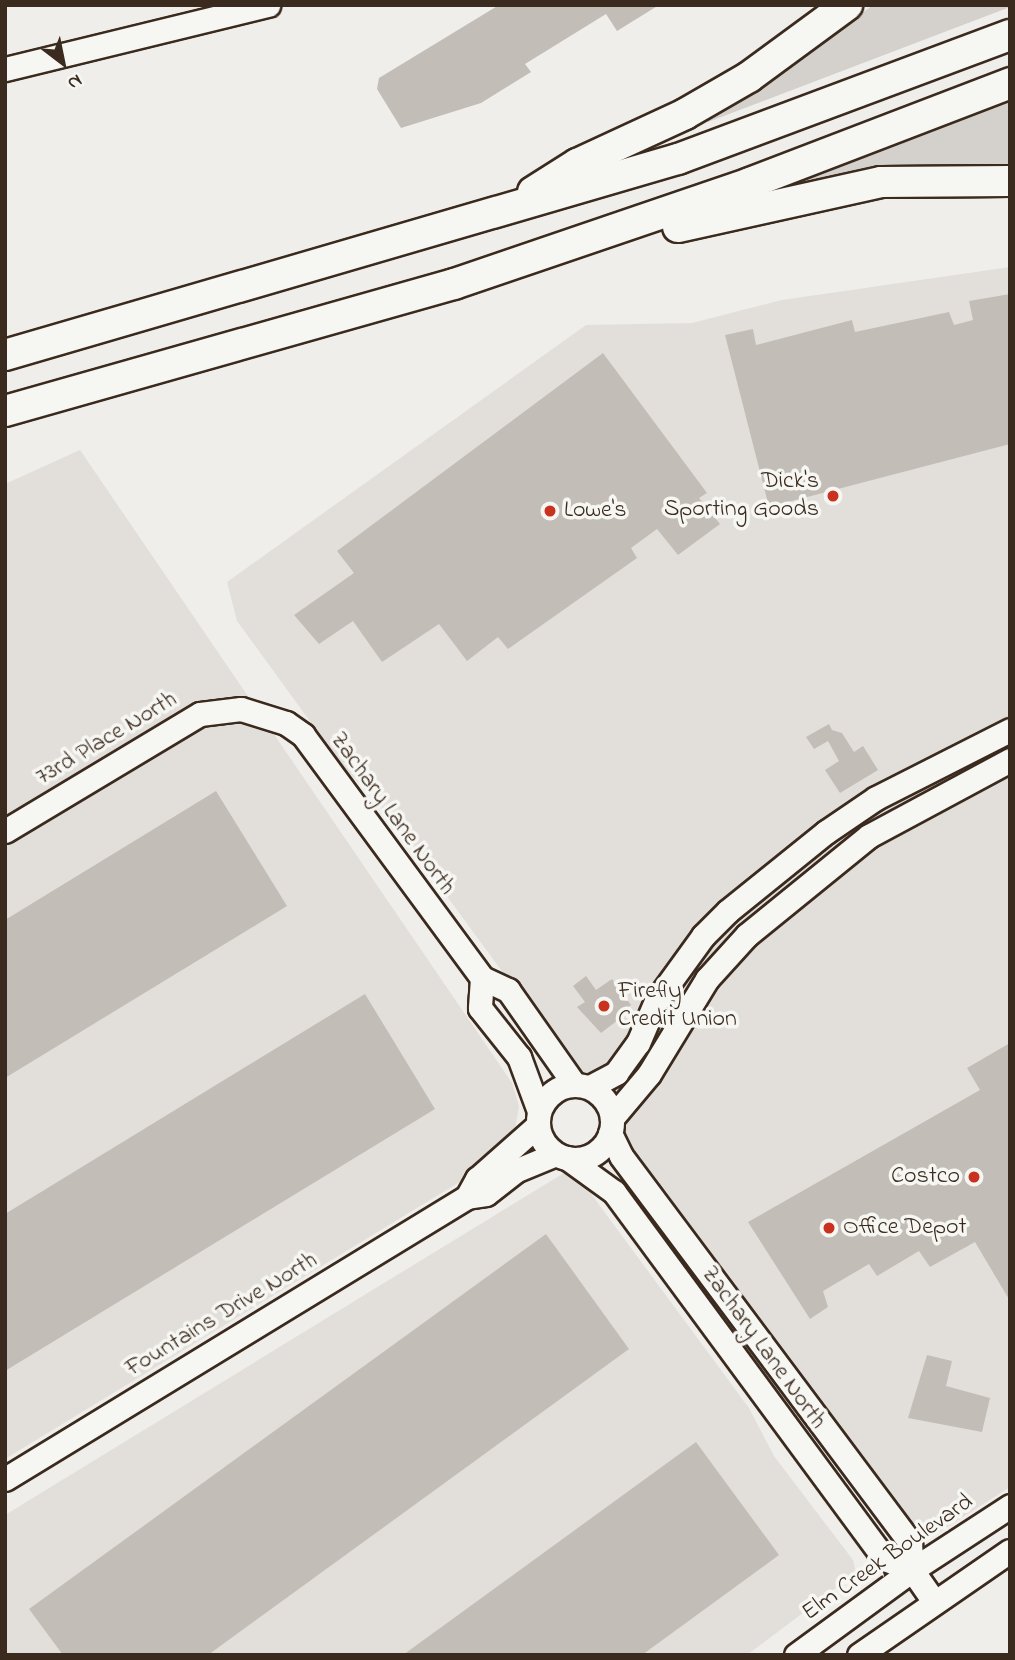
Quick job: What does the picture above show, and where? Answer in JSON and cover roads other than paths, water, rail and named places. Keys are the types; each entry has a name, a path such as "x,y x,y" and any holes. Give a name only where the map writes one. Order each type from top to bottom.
{"highway":[{"path":"505,211 577,164 685,114 749,77 848,5"},
{"path":"5,355 678,159 1010,35"},
{"path":"454,284 738,187 1010,83"},
{"path":"5,411 454,284 837,189 920,178 1010,181"}],"street":[{"path":"5,69 268,5"},
{"name":"73rd Place North","path":"5,831 189,719 241,709"},
{"name":"Zachary Lane North","path":"241,709 267,715 303,735 482,978 508,990 582,1086"},
{"path":"538,1119 552,1092 582,1086 615,1073 638,1043 656,1001 703,936 728,911 876,798 1010,730"},
{"path":"482,978 480,1008 519,1057 547,1147 561,1156 598,1151 611,1126 649,1074 707,979 747,934 869,836 1010,760"},
{"path":"582,1086 605,1100 611,1126"},
{"name":"Fountains Drive North","path":"467,1197 477,1178 538,1119"},
{"name":"Zachary Lane North","path":"611,1126 621,1156 910,1542 912,1570 933,1600"},
{"name":"Zachary Lane North","path":"561,1156 614,1192 885,1559 912,1570"},
{"name":"Fountains Drive North","path":"5,1479 467,1197 486,1194 514,1171 561,1156"},
{"name":"Elm Creek Boulevard","path":"796,1655 912,1570 1010,1506"},
{"path":"859,1655 933,1600 1010,1550"}],"place":[{"name":"Dick's Sporting Goods","path":"833,496"},
{"name":"Lowe's","path":"550,511"},
{"name":"Firefly Credit Union","path":"604,1006"},
{"name":"Costco","path":"974,1177"},
{"name":"Office Depot","path":"829,1228"}]}
